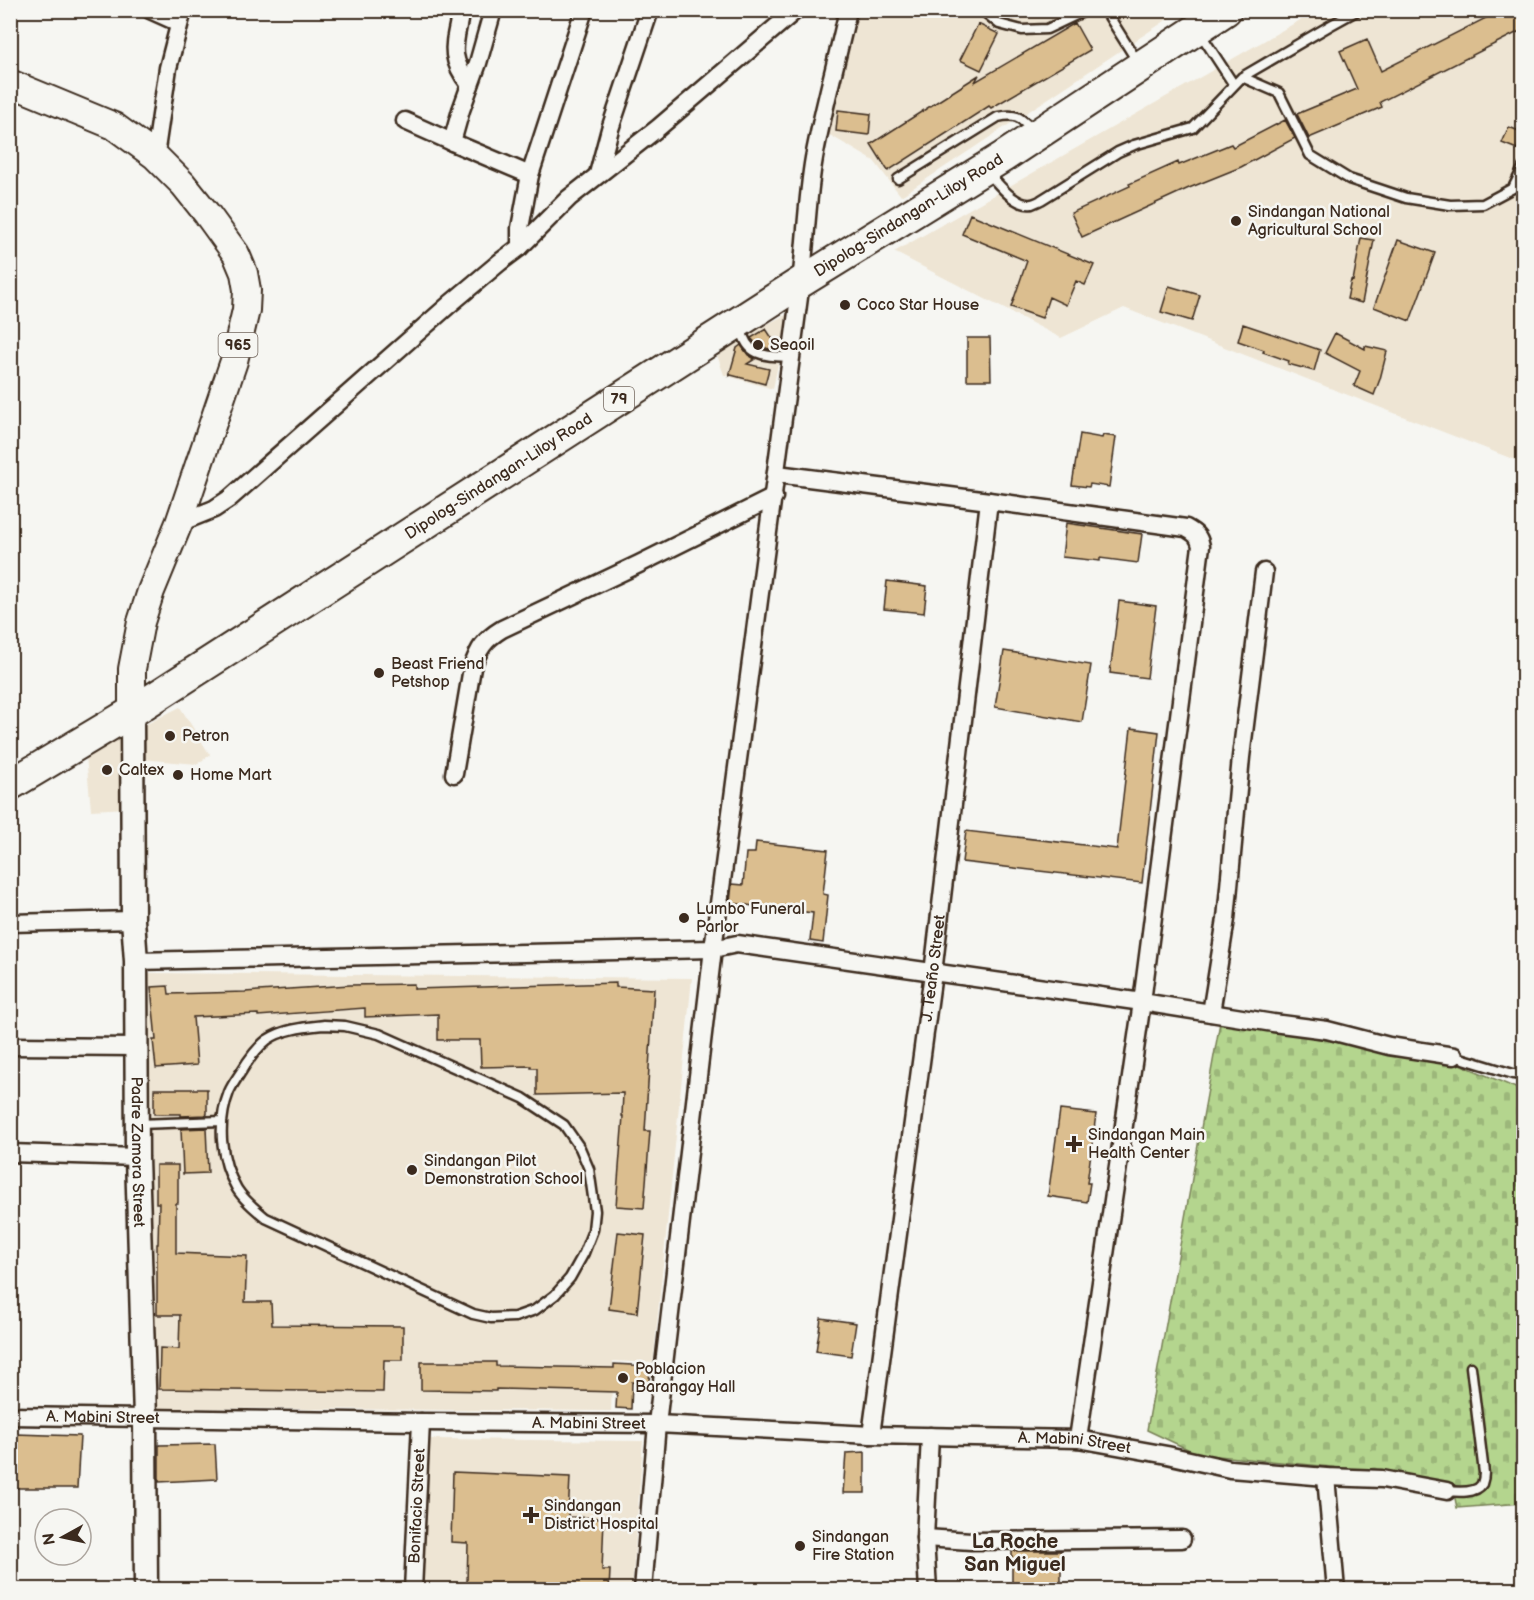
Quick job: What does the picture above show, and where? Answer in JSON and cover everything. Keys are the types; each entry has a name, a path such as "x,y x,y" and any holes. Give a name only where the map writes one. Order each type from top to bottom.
{"highway":[{"name":"Dipolog-Sindangan-Liloy Road","path":"10,785 132,712 739,321 1037,135 1226,10"}],"main road":[{"name":"965","path":"10,83 114,126 155,156 183,184 207,214 236,254 244,273 247,290 246,310 234,361 179,523 141,622 132,669 132,712"}],"street":[{"path":"150,10 181,17 168,68 155,156"},
{"path":"461,10 455,44 455,60 460,72 470,85"},
{"path":"452,142 493,10"},
{"path":"520,247 520,228 530,175 584,10"},
{"path":"598,174 610,129 650,10"},
{"path":"179,523 214,509 229,499 458,298 520,247 569,198 658,128 796,10"},
{"path":"643,1590 657,1424 713,949 792,357 814,159 848,10"},
{"path":"405,121 530,175"},
{"path":"777,474 1186,528 1200,539 1201,546 1142,1002 1078,1439"},
{"path":"454,774 472,668 477,652 490,636 774,497"},
{"name":"J. Teaño Street","path":"871,1435 933,973 989,501"},
{"path":"1211,1013 1226,919 1241,757 1264,572"},
{"name":"Padre Zamora Street","path":"132,712 133,920 145,1418 146,1590"},
{"path":"10,923 133,920"},
{"path":"135,961 713,949 737,944 1327,1030 1389,1046 1454,1056"},
{"path":"10,1046 137,1047"},
{"path":"10,1153 137,1156"},
{"name":"A. Mabini Street","path":"10,1416 657,1424 871,1435 1078,1439 1230,1469 1382,1479 1447,1491"},
{"name":"Bonifacio Street","path":"413,1590 421,1422"},
{"path":"928,1590 925,1538 930,1436"},
{"path":"1326,1477 1336,1590"},
{"path":"925,1538 971,1541 1182,1539"}],"lane":[{"path":"982,10 999,24 1022,30 1047,29 1087,10"},
{"path":"1105,10 1141,67"},
{"path":"984,168 1003,190 1023,204 1032,204 1118,152 1193,128 1242,77 1358,10"},
{"path":"1197,29 1234,85"},
{"path":"1242,77 1279,93 1310,155 1349,179 1406,198 1450,205 1483,204 1513,189 1524,166"},
{"path":"898,179 998,117 1010,114 1020,117 1037,135"},
{"path":"739,321 746,344 756,352 771,357 792,357"},
{"path":"324,1025 345,1026 379,1034 523,1098 564,1125 580,1148 590,1169 595,1211 593,1230 570,1278 555,1295 535,1310 516,1317 491,1318 473,1314 266,1218 238,1191 222,1147 222,1121 229,1091 246,1063 267,1040 293,1029 324,1025"},
{"path":"1454,1056 1524,1076"},
{"path":"137,1124 222,1121"},
{"path":"1447,1491 1459,1492 1474,1489 1479,1487 1483,1480 1471,1367"}],"shaded area":[{"path":"856,11 1180,11 901,196 874,161 828,134"},
{"name":"Sindangan National Agricultural School","path":"1316,11 1523,11 1523,463 1124,308 1061,338 894,252"},
{"path":"788,314 773,389 724,375 715,349"},
{"path":"180,707 210,755 197,764 141,759 143,726"},
{"path":"128,733 127,808 91,810 86,756"},
{"name":"Sindangan Pilot Demonstration School","path":"149,973 692,978 653,1363 613,1361 611,1411 153,1408"},
{"name":"Sindangan District Hospital","path":"428,1439 643,1441 632,1589 422,1590"},
{"path":"11,1465 18,1589 11,1589"}],"green space":[{"path":"1220,1022 1455,1062 1518,1089 1523,1088 1523,1503 1457,1508 1452,1484 1331,1467 1198,1454 1147,1430"}],"building":[{"path":"1490,10 1524,10 1524,29 1380,102 1382,107 1309,138 1297,114 1357,89 1340,51 1367,39 1381,71 1492,15"},
{"path":"1075,23 1090,50 991,108 989,106 888,171 871,144 979,75 975,82"},
{"path":"978,24 999,34 981,70 960,60"},
{"path":"838,110 871,114 869,135 836,131"},
{"path":"1285,120 1295,138 1241,167 1082,237 1071,213 1178,162 1179,165 1231,144 1233,147"},
{"path":"1509,127 1524,133 1517,149 1502,143"},
{"path":"970,214 1094,265 1085,285 1076,281 1066,305 1049,297 1042,318 1011,307 1027,261 962,234"},
{"path":"1361,238 1374,240 1362,303 1347,299 1351,280 1353,281"},
{"path":"1398,240 1435,253 1410,321 1374,307"},
{"path":"1169,286 1200,295 1192,321 1161,312"},
{"path":"1243,324 1320,350 1314,371 1288,364 1289,361 1238,341"},
{"path":"766,329 776,344 769,349 757,345 751,338"},
{"path":"1335,333 1365,349 1365,346 1387,351 1374,395 1354,386 1360,371 1325,353"},
{"path":"967,338 990,338 991,380 967,380"},
{"path":"741,345 748,355 755,359 747,364 769,369 765,384 729,376 737,348"},
{"path":"1080,434 1102,438 1103,435 1116,437 1109,487 1090,484 1089,487 1072,485"},
{"path":"1066,523 1142,534 1138,563 1100,558 1100,561 1062,557"},
{"path":"887,581 927,586 924,613 884,609"},
{"path":"1119,601 1156,606 1147,678 1110,673"},
{"path":"1004,651 1091,665 1082,722 995,707"},
{"path":"1131,728 1159,732 1142,883 962,862 966,831 1117,849"},
{"path":"756,842 828,850 823,894 828,895 823,943 810,941 813,913 730,903 732,884 743,885 746,853 755,853"},
{"path":"616,983 616,987 654,989 645,1131 650,1131 644,1208 616,1206 623,1093 537,1095 537,1068 531,1068 531,1066 481,1067 480,1040 438,1040 438,1014 365,1017 365,1008 258,1016 258,1014 193,1017 197,1065 156,1068 151,987 168,986 169,994 350,985 414,984 414,989"},
{"path":"154,1089 207,1089 207,1114 181,1116 181,1114 154,1114"},
{"name":"Sindangan Main Health Center","path":"1060,1110 1096,1114 1087,1183 1090,1183 1087,1202 1048,1196"},
{"path":"206,1128 208,1173 183,1174 181,1129"},
{"path":"156,1165 178,1165 176,1253 247,1256 245,1302 271,1302 272,1325 403,1326 403,1360 384,1360 383,1392 159,1389 160,1348 179,1349 180,1315 157,1315 159,1203 156,1203"},
{"path":"618,1232 645,1235 637,1313 609,1309"},
{"path":"821,1318 856,1323 851,1356 816,1351"},
{"path":"421,1362 496,1362 496,1366 614,1368 614,1364 650,1367 649,1383 632,1382 631,1409 616,1408 617,1392 421,1390"},
{"path":"15,1434 80,1436 77,1488 15,1488"},
{"path":"215,1444 217,1479 159,1482 159,1445"},
{"path":"865,1452 865,1493 843,1493 846,1453"},
{"path":"453,1472 570,1477 568,1517 604,1518 602,1570 610,1570 609,1590 470,1590 470,1584 467,1583 468,1543 451,1542"},
{"path":"1012,1551 1061,1551 1061,1590 1012,1590"}],"place":[{"name":"Sindangan National Agricultural School","path":"1236,221"},
{"name":"Coco Star House","path":"845,305"},
{"name":"Seaoil","path":"758,345"},
{"name":"Beast Friend Petshop","path":"379,673"},
{"name":"Petron","path":"170,736"},
{"name":"Caltex","path":"107,770"},
{"name":"Home Mart","path":"178,775"},
{"name":"Lumbo Funeral Parlor","path":"684,918"},
{"name":"Sindangan Main Health Center","path":"1074,1144"},
{"name":"Sindangan Pilot Demonstration School","path":"412,1170"},
{"name":"Poblacion Barangay Hall","path":"623,1378"},
{"name":"Sindangan District Hospital","path":"531,1515"},
{"name":"Sindangan Fire Station","path":"800,1546"}],"district":[{"name":"La Roche San Miguel","path":"1015,1554"}]}
